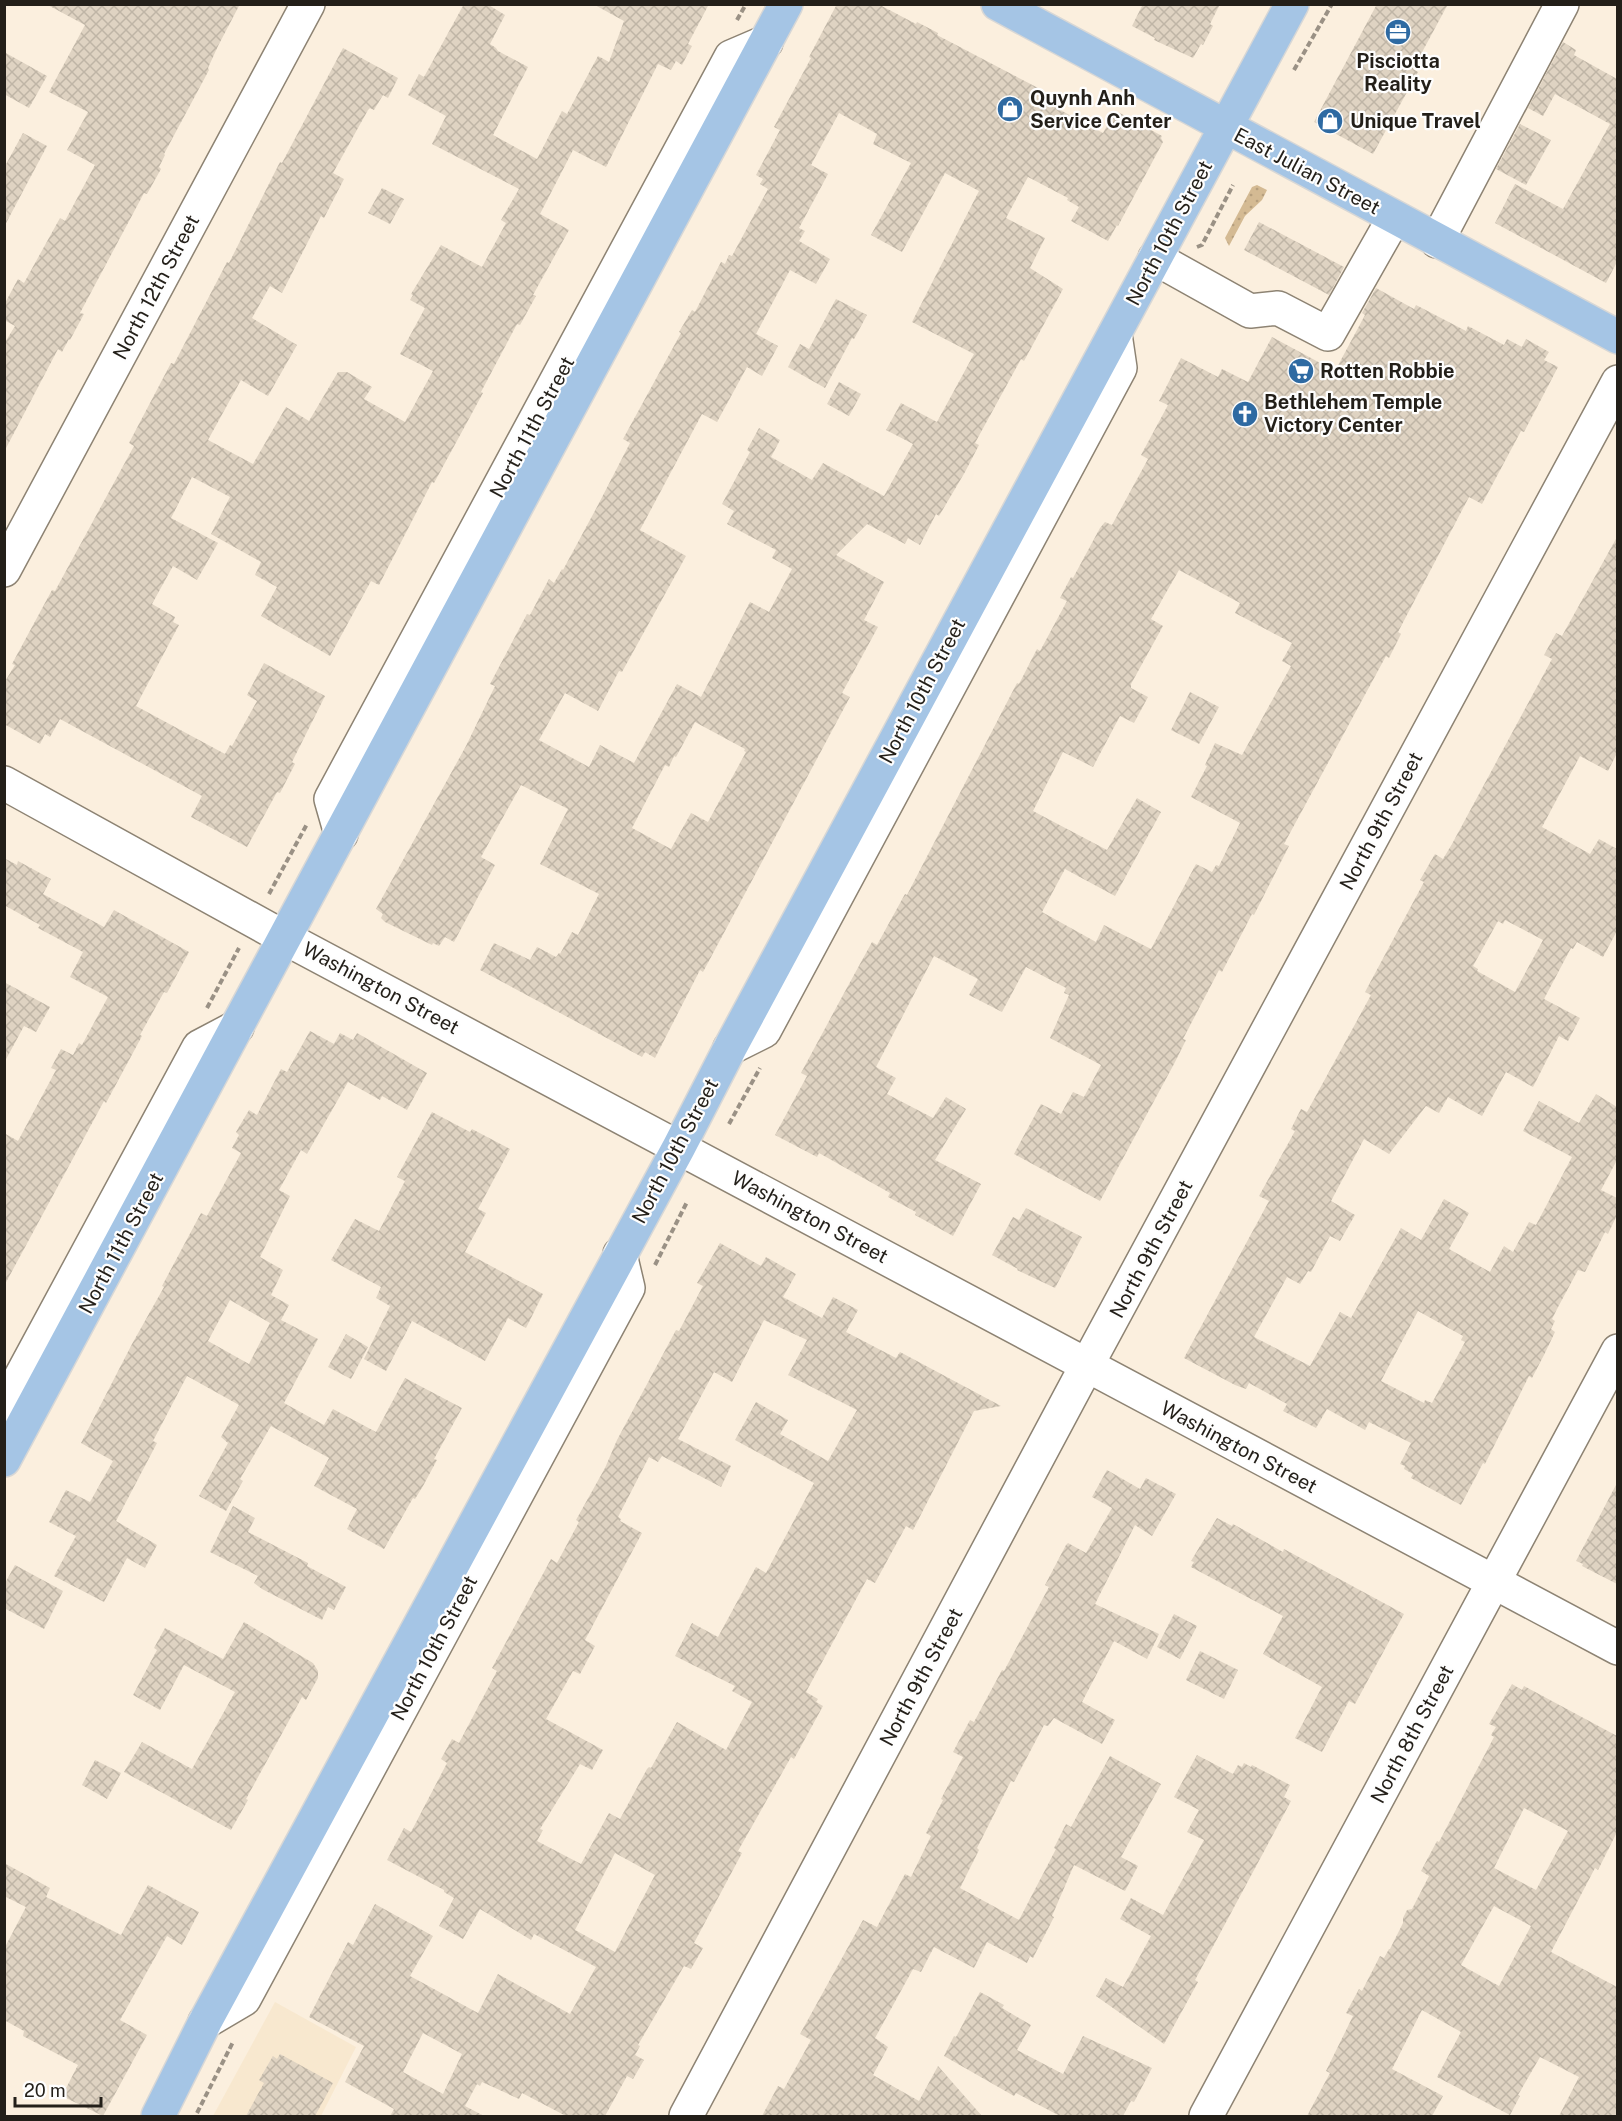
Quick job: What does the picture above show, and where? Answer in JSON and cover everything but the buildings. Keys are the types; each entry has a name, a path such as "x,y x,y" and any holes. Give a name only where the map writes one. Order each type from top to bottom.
{"main road":[{"name":"North 11th Street","path":"4,1460 786,4"},
{"name":"East Julian Street","path":"998,4 1617,337"},
{"name":"North 10th Street","path":"158,2116 206,2022 679,1147 730,1048 1292,4"}],"street":[{"name":"North 12th Street","path":"4,570 308,4"},
{"path":"1437,241 1562,4"},
{"path":"1155,258 1250,311 1278,308 1328,334 1394,218"},
{"name":"North 10th Street","path":"764,1030 1120,368 1114,334"},
{"name":"North 9th Street","path":"686,2116 1087,1365 1617,382"},
{"name":"Washington Street","path":"4,783 285,938 1617,1648"},
{"name":"North 11th Street","path":"4,1408 199,1047 237,1027"},
{"path":"730,1048 764,1030"},
{"name":"North 8th Street","path":"1206,2116 1617,1351"}],"path":[{"path":"1291,76 1332,4"},
{"name":"North 10th Street","path":"728,1125 769,1053 764,1030"}],"shaded area":[{"path":"1257,185 1267,190 1262,200 1245,216 1229,246 1225,238 1252,187"},
{"path":"275,2002 356,2047 321,2116 213,2116"}],"place":[{"name":"Pisciotta Reality","path":"1398,32"},
{"name":"Quynh Anh Service Center","path":"1010,109"},
{"name":"Unique Travel","path":"1330,121"},
{"name":"Rotten Robbie","path":"1301,371"},
{"name":"Bethlehem Temple Victory Center","path":"1245,414"}]}
